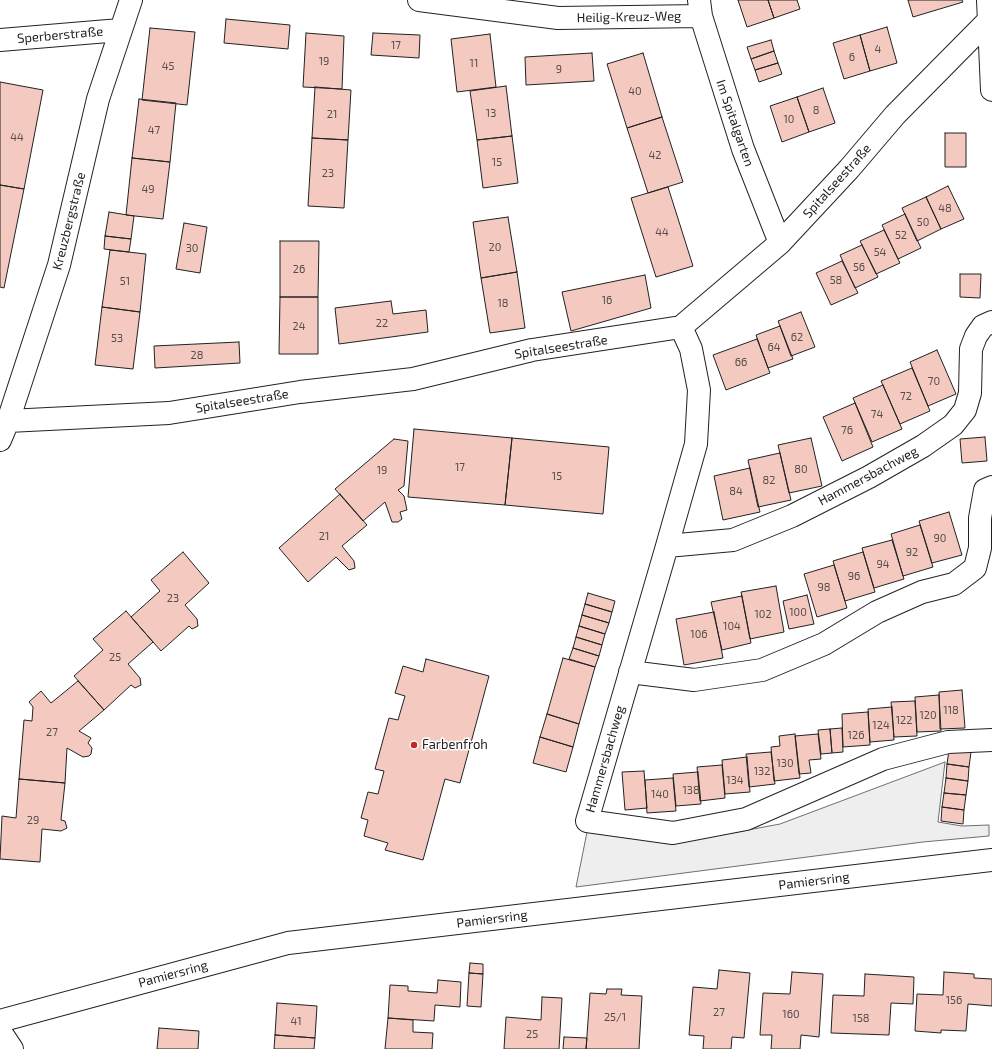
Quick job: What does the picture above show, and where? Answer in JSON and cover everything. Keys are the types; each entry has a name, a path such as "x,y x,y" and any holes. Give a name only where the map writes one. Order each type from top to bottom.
{"street":[{"name":"Kreuzbergstraße","path":"4,431 59,265 98,100 130,0"},
{"name":"Heilig-Kreuz-Weg","path":"419,0 557,9 700,8"},
{"name":"Im Spitalgarten","path":"700,8 743,149 780,243"},
{"name":"Spitalseestraße","path":"4,431 169,413 300,392 413,379 532,350 681,327 780,243 849,169 989,10"},
{"path":"989,10 992,90"},
{"name":"Sperberstraße","path":"0,40 120,30"},
{"name":"Hammersbachweg","path":"667,546 733,540 792,516 869,477 941,434 953,425 965,410 970,393 971,349 976,336 984,326 992,322"},
{"name":"Hammersbachweg","path":"681,327 691,349 699,390 696,444 587,821 673,833 746,819 883,759 948,742 992,740"},
{"path":"630,672 694,680 762,670 824,644 877,612 922,592 954,584 976,568 980,548 980,518 985,490 992,487"},
{"name":"Pamiersring","path":"0,1021 288,943 992,860"},
{"path":"0,1030 12,1049"}],"shaded area":[{"path":"945,762 938,822 962,826 989,825 989,836 923,842 576,887 587,832 605,833 627,838 677,838 732,833 780,824"}],"building":[{"path":"738,0 768,0 774,18 747,27"},
{"path":"768,0 797,0 800,9 774,18"},
{"path":"908,0 962,0 963,2 913,17"},
{"path":"226,19 290,25 288,49 224,43"},
{"path":"887,27 897,63 870,71 860,35"},
{"path":"150,28 195,32 187,105 142,100"},
{"path":"306,33 344,36 342,89 303,87"},
{"path":"373,33 420,35 419,58 371,55"},
{"path":"490,34 496,87 457,92 451,39"},
{"path":"860,35 870,71 844,79 833,43"},
{"path":"771,40 774,51 751,59 747,47"},
{"path":"774,51 778,63 755,70 751,59"},
{"path":"592,53 594,81 526,85 525,57"},
{"path":"643,53 662,117 627,128 607,64"},
{"path":"778,63 782,74 759,82 755,70"},
{"path":"0,82 43,90 24,189 0,185"},
{"path":"506,86 512,136 477,140 470,91"},
{"path":"315,87 351,90 348,140 312,138"},
{"path":"823,88 835,123 809,132 797,97"},
{"path":"797,97 809,132 782,142 770,106"},
{"path":"139,99 176,103 170,162 132,158"},
{"path":"662,117 683,182 648,193 627,128"},
{"path":"945,133 966,133 966,167 945,167"},
{"path":"512,136 518,183 483,188 477,140"},
{"path":"312,138 348,140 344,208 308,206"},
{"path":"132,158 170,162 163,219 126,215"},
{"path":"0,185 24,189 4,288 0,287"},
{"path":"948,186 964,219 941,229 926,197"},
{"path":"668,187 693,266 656,277 631,198"},
{"path":"926,197 941,229 917,241 902,208"},
{"path":"109,212 134,216 131,239 105,236"},
{"path":"905,214 921,248 898,259 882,225"},
{"path":"508,217 517,272 481,278 473,222"},
{"path":"184,223 207,227 200,273 176,269"},
{"path":"884,230 900,263 876,274 860,241"},
{"path":"105,236 131,239 129,252 104,249"},
{"path":"280,241 319,241 318,297 280,297"},
{"path":"862,245 878,277 855,288 840,255"},
{"path":"110,250 146,254 140,312 102,307"},
{"path":"842,261 858,293 831,305 816,273"},
{"path":"517,272 525,328 490,333 481,278"},
{"path":"960,274 981,274 980,298 960,297"},
{"path":"645,275 651,308 571,331 562,292"},
{"path":"280,297 318,297 318,354 279,354"},
{"path":"391,301 393,314 426,310 428,332 339,344 335,308"},
{"path":"102,307 140,312 133,369 95,365"},
{"path":"801,312 815,347 791,356 778,321"},
{"path":"780,326 793,359 768,368 756,335"},
{"path":"757,339 770,373 726,390 713,355"},
{"path":"239,342 240,363 155,368 154,346"},
{"path":"937,350 956,394 928,406 910,362"},
{"path":"912,368 930,411 900,424 881,381"},
{"path":"883,385 902,429 872,442 853,398"},
{"path":"855,403 873,447 842,461 823,417"},
{"path":"414,429 512,438 505,505 408,497"},
{"path":"985,437 987,461 962,463 960,439"},
{"path":"512,438 609,447 603,514 505,505"},
{"path":"811,438 822,486 789,493 778,445"},
{"path":"394,439 408,441 404,486 398,490 404,496 407,510 400,512 402,519 398,522 392,522 385,502 363,521 335,489"},
{"path":"780,453 791,500 758,507 748,460"},
{"path":"750,468 760,512 723,520 714,476"},
{"path":"340,494 367,525 342,546 354,561 355,568 349,570 336,557 308,582 279,548"},
{"path":"949,512 962,555 932,563 919,521"},
{"path":"920,525 933,567 903,576 891,534"},
{"path":"892,540 904,579 874,588 862,548"},
{"path":"183,552 209,583 185,605 197,619 198,626 192,629 189,626 161,651 131,617 160,591 151,580"},
{"path":"863,552 875,592 845,601 833,561"},
{"path":"834,565 847,608 817,617 804,574"},
{"path":"776,586 784,632 750,639 741,592"},
{"path":"588,593 615,601 612,612 585,604"},
{"path":"807,595 814,624 789,629 783,601"},
{"path":"742,596 751,643 722,650 711,602"},
{"path":"585,604 612,612 609,623 582,615"},
{"path":"126,611 153,642 128,664 140,678 141,685 135,688 131,685 104,710 74,676 103,650 93,639"},
{"path":"714,612 723,658 684,665 676,619"},
{"path":"582,615 609,623 605,634 579,626"},
{"path":"579,626 605,634 602,645 576,637"},
{"path":"576,637 602,645 599,656 573,648"},
{"path":"573,648 599,656 595,667 569,659"},
{"path":"563,658 595,667 579,724 547,714"},
{"path":"426,659 489,676 460,783 445,779 423,860 385,850 388,843 364,836 368,820 361,818 368,792 378,794 384,771 375,769 389,718 398,720 405,696 395,693 403,666 423,672"},
{"path":"78,681 104,710 79,731 91,738 88,743 92,748 91,754 83,757 67,748 65,783 19,779 24,720 32,721 33,707 29,702 41,691 51,703"},
{"path":"962,690 965,728 940,729 939,692"},
{"path":"939,695 941,731 917,732 915,697"},
{"path":"915,701 917,736 894,737 891,702"},
{"path":"892,707 894,740 870,742 868,709"},
{"path":"868,712 870,745 843,747 842,714"},
{"path":"547,714 579,724 573,747 540,737"},
{"path":"842,728 843,752 832,753 830,729"},
{"path":"830,729 832,753 821,754 818,730"},
{"path":"795,734 800,778 774,781 771,747 780,746 779,736"},
{"path":"818,734 821,759 809,760 811,773 799,774 795,736"},
{"path":"540,737 573,747 566,772 533,763"},
{"path":"949,750 971,752 969,767 947,764"},
{"path":"771,752 775,784 749,787 746,754"},
{"path":"747,757 750,792 725,794 722,760"},
{"path":"947,764 969,767 968,781 946,778"},
{"path":"722,765 725,798 700,801 697,767"},
{"path":"644,771 647,808 625,810 622,772"},
{"path":"698,772 701,804 676,806 673,774"},
{"path":"673,778 676,811 647,813 645,780"},
{"path":"946,778 968,781 966,795 944,793"},
{"path":"19,779 65,783 61,820 65,821 67,828 61,831 42,829 40,862 0,859 2,816 16,818"},
{"path":"944,793 966,795 964,810 942,807"},
{"path":"942,807 964,810 963,824 941,821"},
{"path":"470,963 483,964 483,974 469,973"},
{"path":"719,970 750,973 744,1038 732,1037 731,1049 703,1049 704,1036 689,1035 693,987 717,989"},
{"path":"792,972 823,974 819,1037 801,1035 800,1049 771,1049 772,1035 760,1035 763,993 790,994"},
{"path":"944,972 974,974 974,978 992,979 992,1006 968,1004 966,1031 941,1030 941,1033 915,1031 917,994 943,995"},
{"path":"469,973 483,974 481,1007 467,1006"},
{"path":"865,974 914,977 913,1004 891,1003 889,1035 831,1033 833,995 864,996"},
{"path":"438,980 461,982 460,1007 435,1005 434,1021 388,1018 390,985 408,986 408,991 437,993"},
{"path":"607,989 622,989 621,995 642,996 639,1049 586,1049 590,993 606,994"},
{"path":"542,997 562,998 559,1049 504,1049 506,1017 541,1020"},
{"path":"277,1003 317,1006 315,1038 275,1035"},
{"path":"388,1018 413,1020 413,1032 433,1033 432,1049 385,1049"},
{"path":"159,1028 199,1031 198,1049 157,1049"},
{"path":"275,1035 315,1038 314,1049 274,1049"},
{"path":"564,1037 587,1038 586,1049 563,1049"}],"place":[{"name":"Farbenfroh","path":"414,745"}]}
